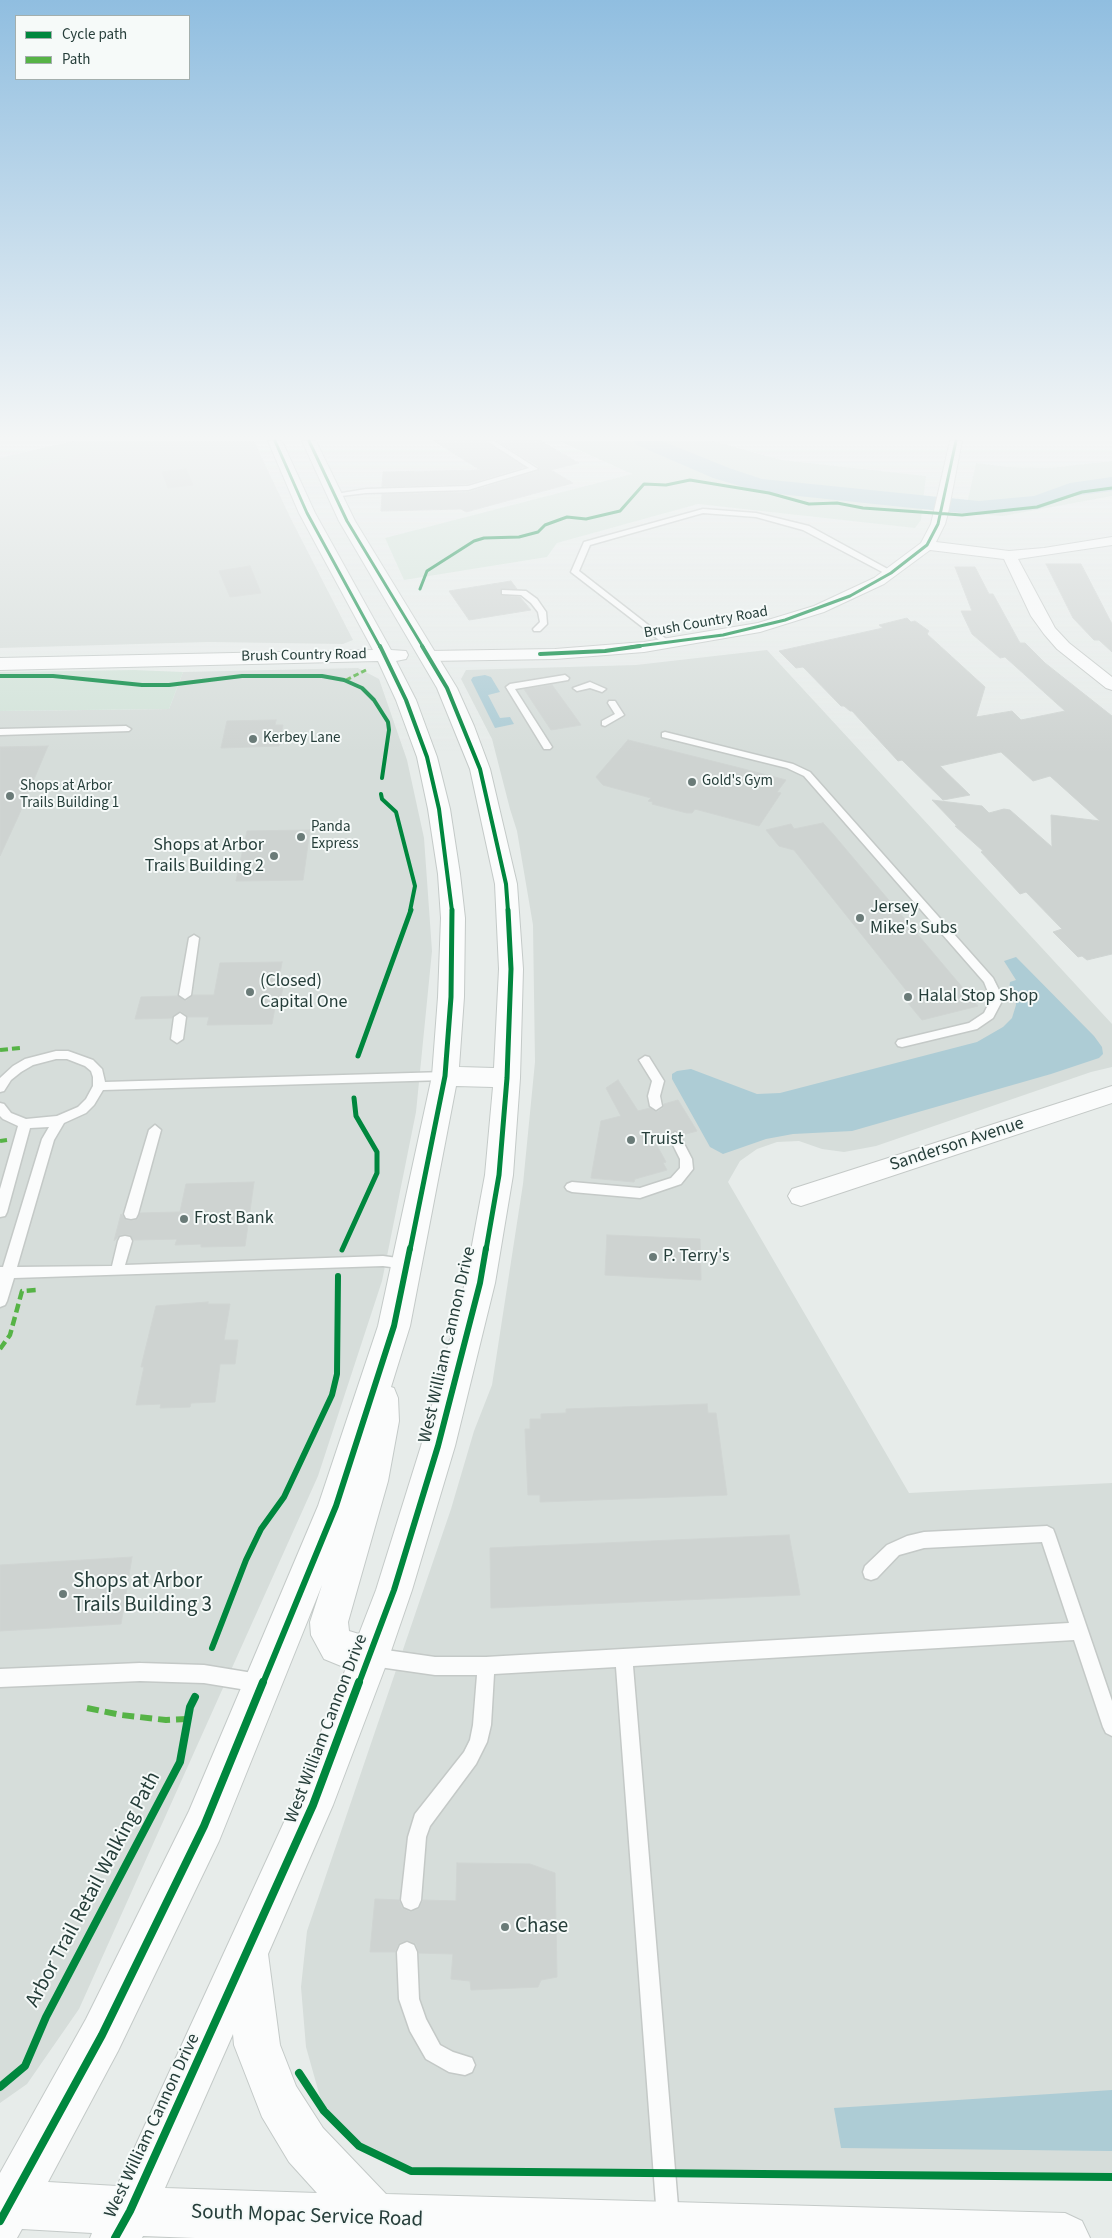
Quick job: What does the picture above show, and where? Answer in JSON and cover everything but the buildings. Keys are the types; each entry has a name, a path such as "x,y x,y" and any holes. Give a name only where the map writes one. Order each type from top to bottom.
{"main road":[{"path":"3,2210 102,2035 204,1826 336,1506 394,1326 445,1076 452,997 452,918 449,874 439,809 427,757 406,700 384,654 324,545"},
{"name":"West William Cannon Drive","path":"122,2225 247,1955 313,1805 370,1657 394,1590 438,1446 480,1283 499,1175 507,1078 511,969 506,884 493,823 478,763 446,688 363,545"},
{"name":"Brush Country Road","path":"0,664 384,654 428,656"},
{"path":"445,1076 507,1078"},
{"path":"370,1657 337,1646 330,1635 329,1622 371,1480 382,1421 382,1364"},
{"path":"247,1955 257,2045 278,2101 358,2229"},
{"name":"South Mopac Service Road","path":"3,2210 122,2225 358,2229 669,2228 1065,2238"}],"street":[{"name":"Brush Country Road","path":"428,656 564,654 667,644 724,635 785,620 850,596 891,573 925,545"},
{"path":"930,545 1009,555 1085,545"},
{"path":"1009,555 1039,616 1049,631 1063,646 1112,685"},
{"name":"Sanderson Avenue","path":"801,1196 1112,1094"}],"lane":[{"path":"586,545 575,572 667,644"},
{"path":"839,545 891,573"},
{"path":"505,592 523,593 534,601 542,612 544,622 537,629"},
{"path":"547,746 510,687 565,678"},
{"path":"577,688 590,685 602,689"},
{"path":"605,723 620,715 612,703"},
{"path":"0,732 126,729"},
{"path":"665,735 790,766 807,774 989,981 994,992 995,1003 989,1015 973,1026 902,1043"},
{"path":"184,996 194,938"},
{"path":"177,1039 180,1018"},
{"path":"0,1088 4,1077 28,1062 56,1055 68,1055 89,1063 96,1069 99,1077 96,1095 86,1106 60,1120 48,1123 25,1124 7,1116 0,1107"},
{"path":"645,1060 658,1081 654,1096 656,1106"},
{"path":"99,1086 445,1076"},
{"path":"0,1301 4,1272 49,1135 60,1120"},
{"path":"0,1212 25,1124"},
{"path":"131,1214 154,1130"},
{"path":"572,1187 640,1193 676,1181 687,1169 686,1159 674,1137"},
{"path":"117,1272 125,1241"},
{"path":"4,1272 117,1272 383,1261 408,1264"},
{"path":"871,1572 893,1550 924,1540 1048,1534 1112,1727"},
{"path":"370,1657 435,1666 486,1666 1079,1631"},
{"path":"624,1658 669,2228"},
{"path":"411,1900 417,1837 422,1821 470,1758 478,1742 482,1725 486,1666"},
{"path":"0,1678 140,1672 204,1674 264,1683"},
{"path":"407,1952 409,1999 417,2024 434,2052 450,2062 464,2064"}],"shaded area":[{"path":"0,545 305,545 353,640 343,644 209,642 0,648"},
{"path":"767,650 1112,1024 1112,1067 1091,1072 876,1146 844,1152 822,1149 799,1141 777,1142 757,1149 740,1161 728,1182 909,1493 1112,1483 1112,2177 411,2171 359,2146 324,2111 306,2047 301,1987 307,1931 451,1509 474,1431 492,1385 523,1184 535,1062 533,925 517,831 492,739 461,679 466,670 636,665"},
{"path":"358,668 379,679 407,760 424,838 432,951 416,1112 382,1281 318,1476 79,2009 27,2084 0,2103 0,711 169,709 183,672"}],"green space":[{"path":"388,545 555,545 547,557 404,580"},
{"path":"134,670 183,672 169,709 0,711 0,672"}],"water":[{"path":"485,675 491,677 500,692 488,695 500,718 510,717 514,724 495,728 471,680 473,677"},
{"path":"1016,957 1094,1036 1102,1047 1103,1054 1099,1058 1051,1074 852,1131 793,1134 766,1139 723,1154 710,1147 672,1079 672,1074 677,1071 691,1069 757,1094 780,1093 977,1042 1003,1027 1012,1018 1016,1005 1015,997 1009,990 1010,982 1016,980 1004,961"},
{"path":"1112,2090 1112,2151 841,2148 834,2108"}],"marked path":[{"path":"346,680 366,670"},
{"path":"0,1050 20,1048"},
{"path":"0,1141 7,1140"},
{"path":"0,1349 10,1335 22,1291 36,1290"},
{"path":"87,1708 121,1715 166,1720 188,1719"}],"cycle path":[{"path":"0,2221 102,2035 204,1826 336,1506 394,1326 445,1076 451,997 453,918 449,874 439,809 427,757 406,700 384,654 325,545"},
{"path":"115,2238 130,2211 313,1805 394,1590 438,1446 480,1283 499,1175 507,1078 511,969 506,884 480,769 464,726 447,688 362,545"},
{"path":"420,589 427,571 467,545"},
{"path":"540,654 605,651 723,635 785,620 850,596 891,573 926,545"},
{"path":"0,676 53,676 142,685 169,685 242,676 322,676 344,680 362,688 374,700 388,722 389,730 382,778"},
{"path":"358,1056 410,914 415,886 396,812 382,799 381,794"},
{"path":"342,1250 377,1173 377,1152 356,1116 354,1098"},
{"path":"212,1648 246,1560 261,1529 284,1497 332,1395 337,1374 338,1276"},
{"name":"Arbor Trail Retail Walking Path","path":"0,2087 25,2066 46,2017 180,1762 190,1707 195,1697"},
{"path":"299,2073 324,2111 359,2146 411,2171 1112,2177"}],"place":[{"name":"Kerbey Lane","path":"253,739"},
{"name":"Gold's Gym","path":"692,782"},
{"name":"Shops at Arbor Trails Building 1","path":"10,796"},
{"name":"Panda Express","path":"301,837"},
{"name":"Shops at Arbor Trails Building 2","path":"274,856"},
{"name":"Jersey Mike's Subs","path":"860,918"},
{"name":"(Closed) Capital One","path":"250,992"},
{"name":"Halal Stop Shop","path":"908,997"},
{"name":"Truist","path":"631,1140"},
{"name":"Frost Bank","path":"184,1219"},
{"name":"P. Terry's","path":"653,1257"},
{"name":"Shops at Arbor Trails Building 3","path":"63,1594"},
{"name":"Chase","path":"505,1927"}]}
